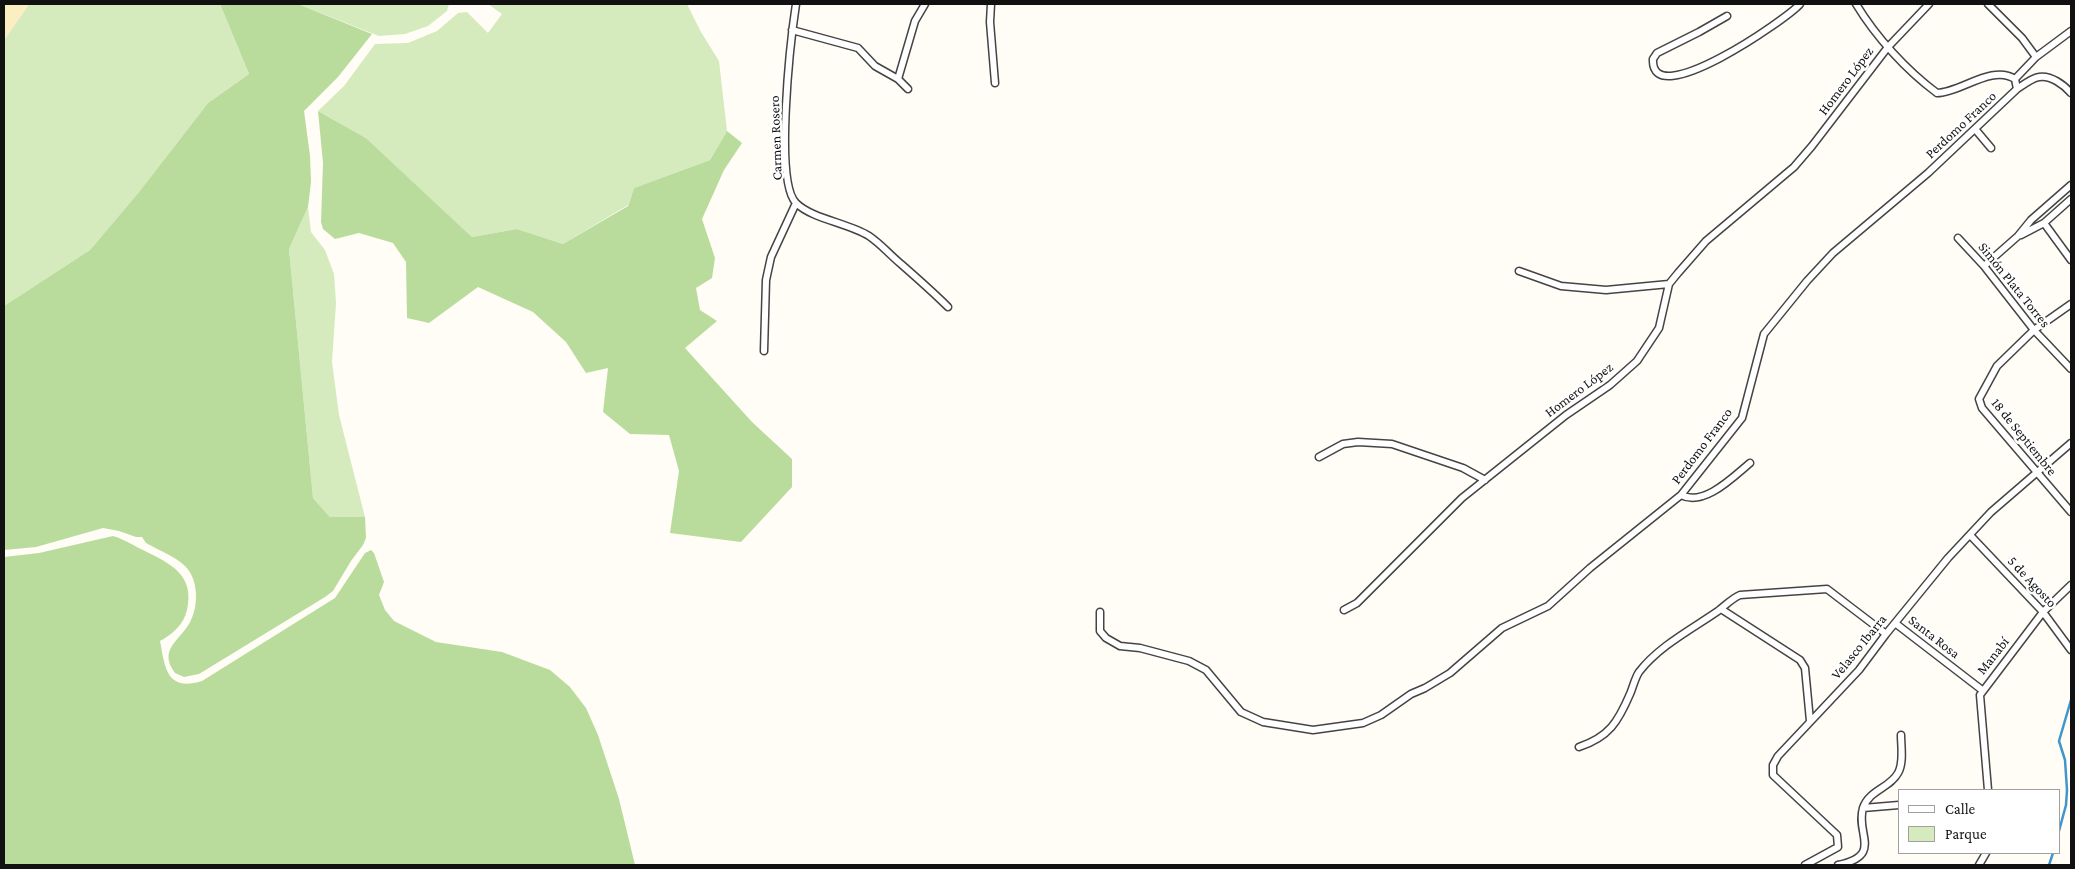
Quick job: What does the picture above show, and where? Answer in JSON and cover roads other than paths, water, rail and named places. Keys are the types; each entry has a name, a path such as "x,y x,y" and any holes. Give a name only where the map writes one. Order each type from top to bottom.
{"street":[{"name":"Carmen Rosero","path":"796,4 785,115 789,182 796,203"},
{"path":"898,79 915,20 925,4"},
{"path":"991,4 990,22 995,83"},
{"path":"1727,16 1657,53 1653,59 1654,69 1666,76 1685,74 1699,69 1729,54 1800,4"},
{"path":"1856,4 1871,28 1928,86 1940,94 1988,77 2007,75 2015,79 2036,57 2071,31"},
{"name":"Homero López","path":"1344,610 1357,603 1462,498 1566,415 1610,385 1636,361 1658,328 1669,284 1706,241 1794,167 1888,46 1929,4"},
{"path":"1988,4 2022,38 2036,57"},
{"path":"792,30 858,48 875,66 898,79 908,89"},
{"path":"2017,89 2038,77 2043,77 2054,79 2071,93"},
{"name":"Perdomo Franco","path":"1100,612 1100,631 1106,638 1120,646 1140,648 1189,661 1206,670 1241,712 1263,722 1313,730 1363,724 1381,715 1411,694 1450,673 1502,628 1548,606 1590,568 1682,495 1742,418 1764,334 1832,253 1928,173 2017,89 2015,79"},
{"path":"1975,129 1991,148"},
{"path":"1984,266 2071,184"},
{"path":"2018,236 2044,223 2071,199"},
{"path":"764,351 766,280 771,257 796,203 806,210 843,223 868,236 917,277 948,308"},
{"path":"2044,223 2071,260"},
{"name":"Simón Plata Torres","path":"1958,238 1984,266 2034,330 2071,369"},
{"path":"1519,271 1561,286 1606,290 1669,284"},
{"path":"2034,330 2071,304"},
{"name":"18 de Septiembre","path":"2034,330 1997,366 1979,399 1982,408 2071,512"},
{"path":"1319,457 1343,444 1358,442 1392,444 1463,468 1485,480"},
{"name":"Velasco Ibarra","path":"1805,865 1838,847 1837,835 1773,776 1773,766 1778,756 1859,670 1895,623 1991,512 2071,443"},
{"path":"1682,495 1689,499 1704,497 1750,464"},
{"name":"5 de Agosto","path":"1970,535 2044,612 2071,650"},
{"name":"Manabí","path":"1988,789 1980,695 1982,690 2044,612 2071,585"},
{"path":"1579,747 1596,741 1609,731 1625,706 1638,673 1664,648 1721,609 1731,599 1740,595 1824,588 1832,592 1886,634"},
{"path":"1721,609 1800,660 1805,668 1810,721"},
{"name":"Santa Rosa","path":"1895,623 1982,690"},
{"path":"1838,865 1854,860 1864,848 1865,836 1861,818 1863,808 1873,793 1898,774 1901,764 1901,735"},
{"path":"1863,808 1898,805"},
{"path":"1979,865 1985,854"}],"waterway":[{"path":"2060,827 2066,805 2067,790 2065,760 2059,741 2071,700"},
{"path":"2049,865 2053,854"}]}
